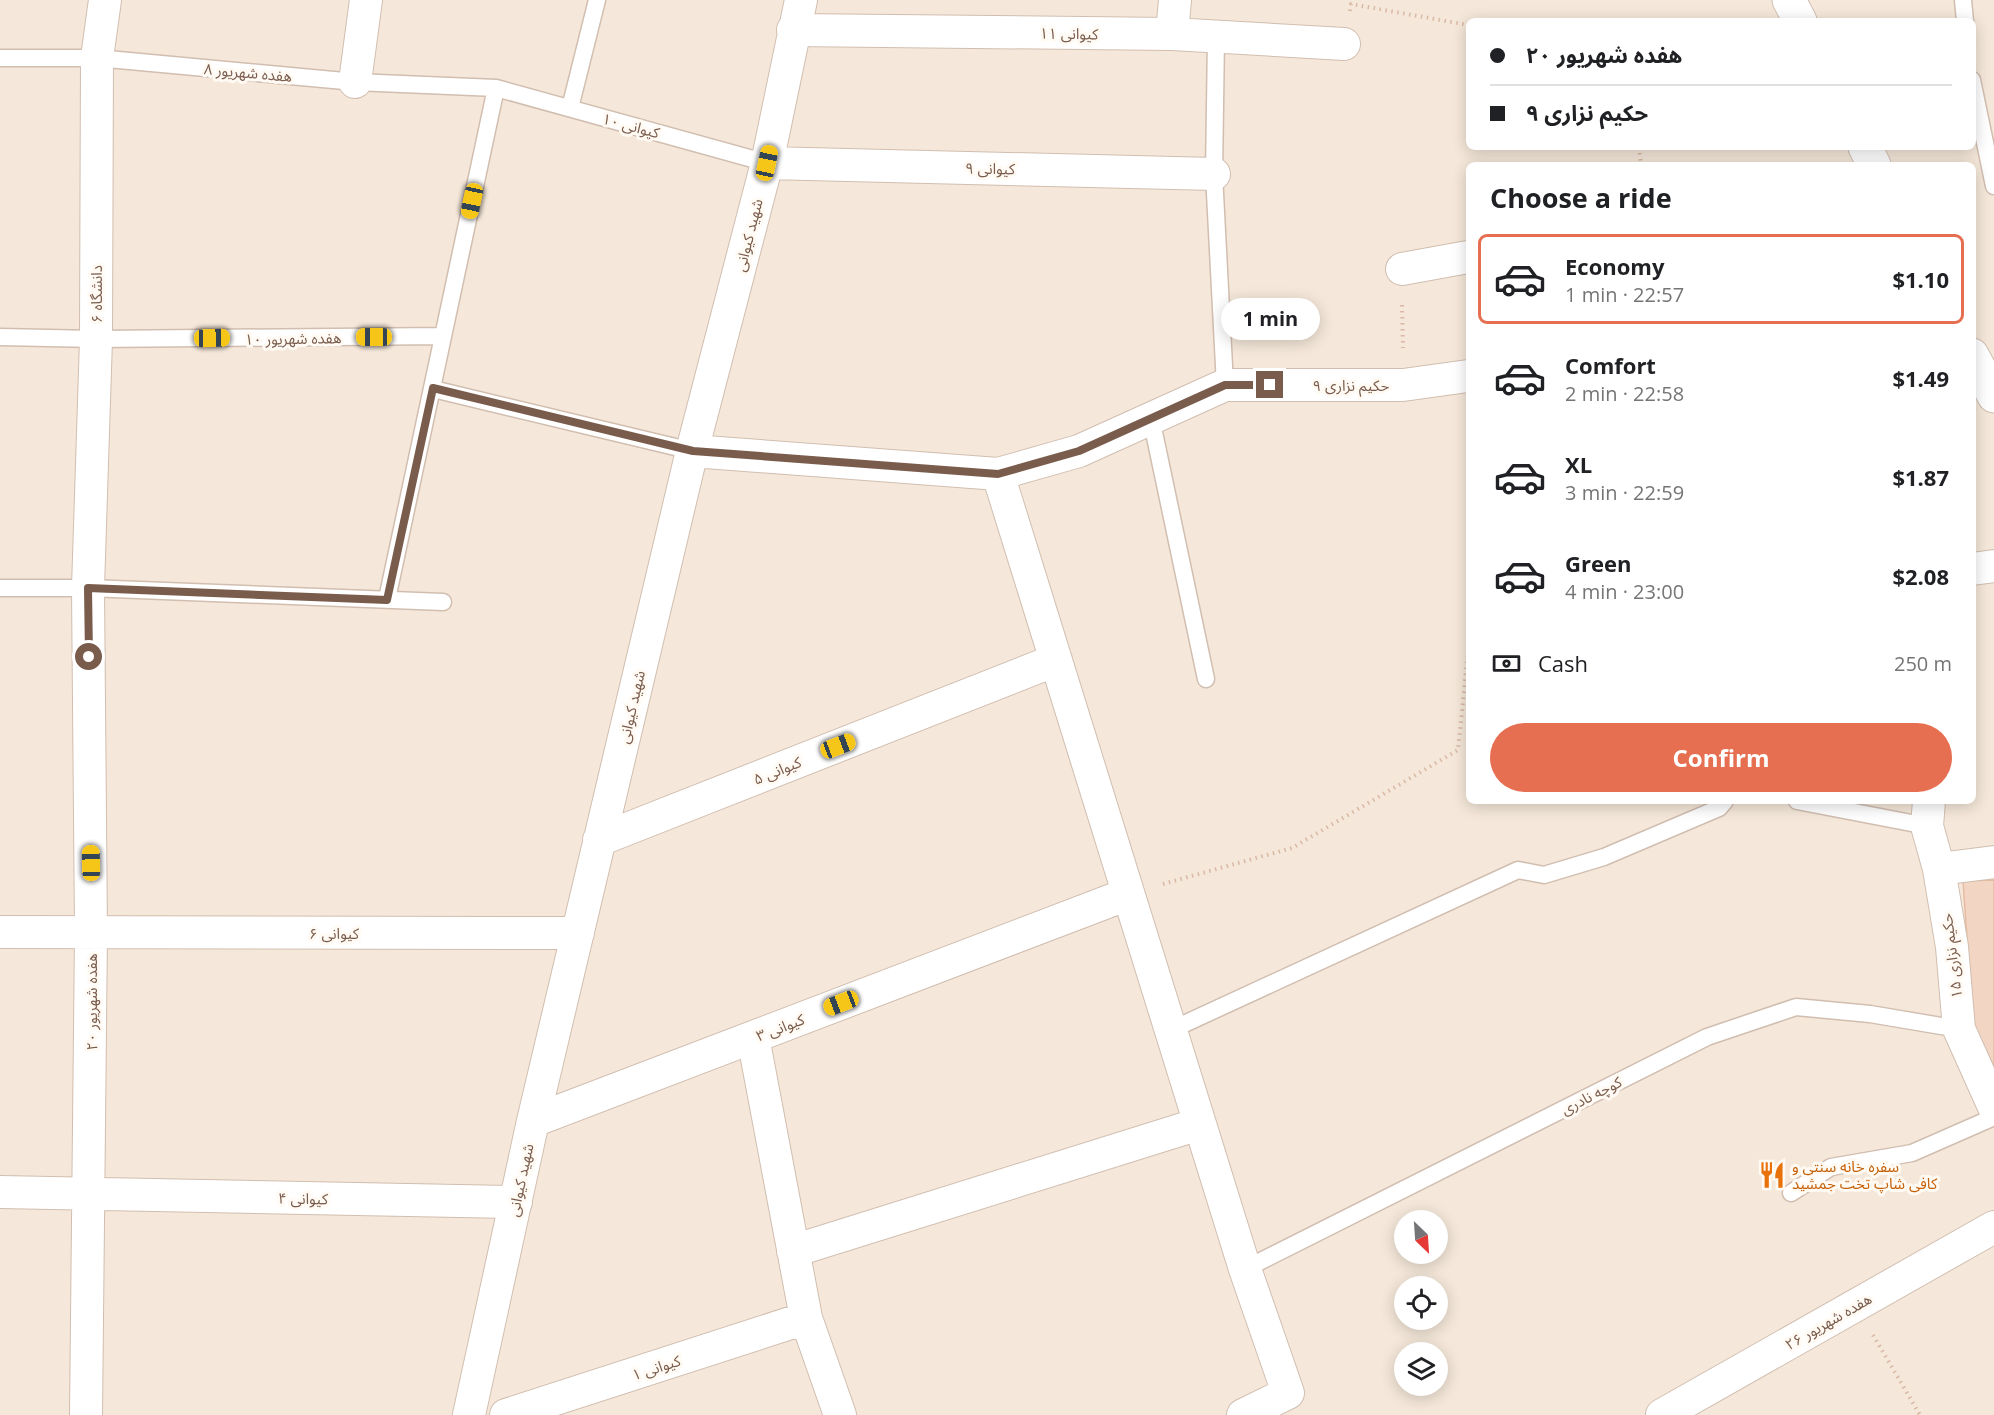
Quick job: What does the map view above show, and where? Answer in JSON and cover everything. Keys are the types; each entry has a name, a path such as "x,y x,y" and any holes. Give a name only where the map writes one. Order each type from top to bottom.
{"street":[{"name":"دانشگاه ۶","path":"88,588 96,339 97,58 105,0"},
{"path":"355,82 366,0"},
{"name":"شهید کیوانی","path":"469,1415 533,1121 693,451 767,163 801,0"},
{"path":"1172,34 1175,0"},
{"path":"1789,0 1798,18"},
{"name":"کیوانی ۱۱","path":"793,30 1172,34 1344,44"},
{"name":"کیوانی ۹","path":"767,163 1214,174"},
{"path":"1402,269 1466,258"},
{"name":"حکیم نزاری ۹","path":"998,474 1079,451 1225,385 1403,385 1466,376"},
{"path":"693,451 998,474 1245,1269 1288,1393 1243,1415"},
{"path":"1976,568 1994,566"},
{"name":"هفده شهریور ۲۰","path":"86,1415 91,932 88,588"},
{"name":"کیوانی ۵","path":"599,840 1056,660"},
{"name":"حکیم نزاری ۱۵","path":"1928,814 1940,869 1952,947 1959,1029 1994,1107"},
{"path":"1940,869 1994,862"},
{"name":"کیوانی ۳","path":"533,1121 1128,894"},
{"name":"کیوانی ۶","path":"0,932 578,933"},
{"path":"753,1037 806,1318 840,1415"},
{"path":"794,1251 1200,1124"},
{"name":"کیوانی ۴","path":"0,1192 516,1202"},
{"name":"هفده شهریور ۲۶","path":"1662,1415 1994,1227"},
{"name":"کیوانی ۱","path":"506,1415 806,1318"}],"lane":[{"path":"570,108 597,0"},
{"path":"1963,0 1965,18"},
{"path":"1216,37 1214,174 1225,385"},
{"name":"هفده شهریور ۸","path":"0,58 97,58 355,82 496,88"},
{"path":"387,600 496,88"},
{"name":"کیوانی ۱۰","path":"496,88 767,163"},
{"path":"1976,99 1994,186"},
{"name":"هفده شهریور ۱۰","path":"0,337 96,339 443,336"},
{"path":"433,388 693,451"},
{"path":"1151,418 1206,678"},
{"path":"0,588 88,588 443,603"},
{"path":"1171,1030 1518,870 1544,875 1604,857 1719,808 1722,804"},
{"path":"1827,804 1928,814"},
{"name":"کوچه نادری","path":"1245,1269 1707,1037 1796,1007 1870,1014 1959,1029"},
{"path":"1791,1193 1831,1167 1912,1153 1994,1117"}],"path":[{"path":"1344,44 1351,4 1466,25"},
{"path":"1402,269 1403,385"},
{"path":"1128,894 1292,848 1458,750 1466,672"},
{"path":"1855,1305 1920,1415"}],"shaded area":[{"path":"0,0 1994,0 1994,1415 0,1415"}],"building":[{"path":"1994,880 1994,1078 1975,1052 1963,881"}],"place":[{"name":"سفره خانه سنتی و کافی شاپ تخت جمشید","path":"1772,1175"}],"route":[{"path":"89,657 88,588 387,600 433,388 693,451 998,474 1079,451 1225,385 1270,385"}]}
